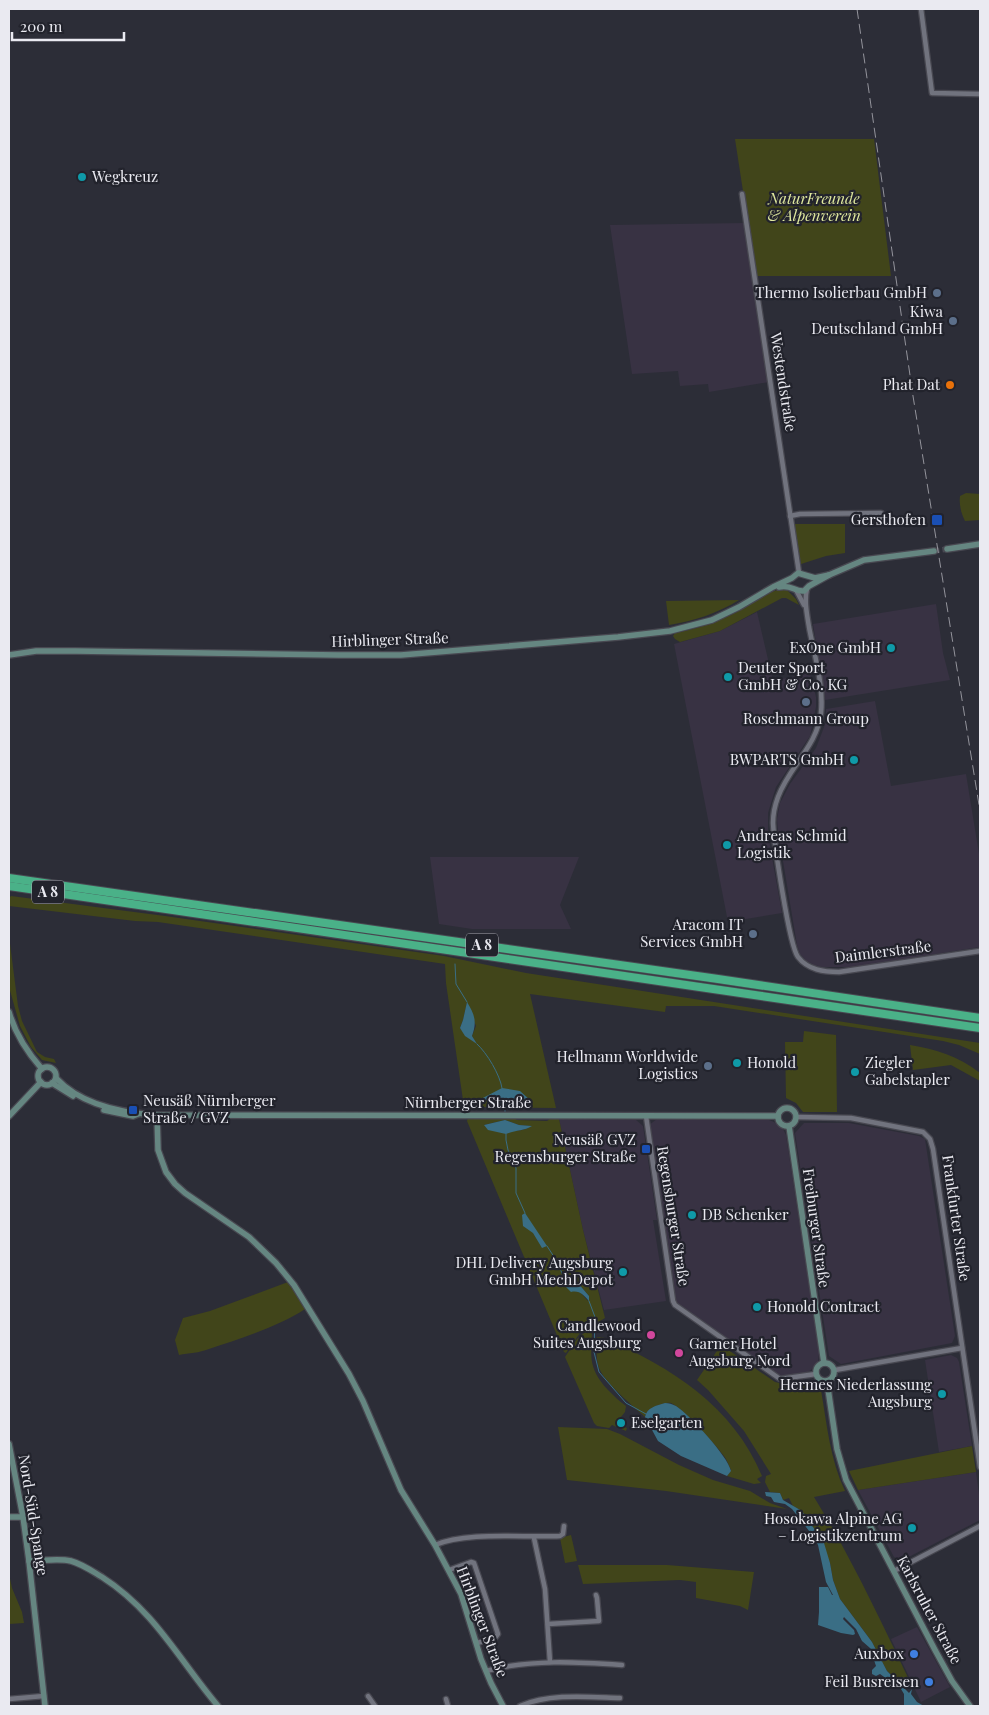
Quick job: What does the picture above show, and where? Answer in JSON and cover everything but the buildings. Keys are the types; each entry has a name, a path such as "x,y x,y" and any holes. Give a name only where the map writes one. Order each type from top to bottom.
{"highway":[{"name":"A 8","path":"9,878 980,1018"},
{"name":"A 8","path":"9,886 980,1028"}],"street":[{"path":"921,9 932,93 980,94"},
{"name":"Westendstraße","path":"742,194 799,573"},
{"path":"790,516 800,514 881,513"},
{"path":"947,549 980,544"},
{"name":"Hirblinger Straße","path":"764,592 782,586 802,591 829,575 868,559 934,552"},
{"name":"Hirblinger Straße","path":"9,655 36,651 76,651 401,655 618,637 682,629 712,620 799,573 815,578 829,575"},
{"path":"808,576 810,582 808,587"},
{"path":"792,578 795,589"},
{"name":"Daimlerstraße","path":"808,587 806,609 821,694 820,719 812,742 784,784 778,797 773,820 795,952 800,959 811,967 823,971 839,972 980,952"},
{"name":"Daimlerstraße","path":"795,589 806,609"},
{"path":"9,1012 12,1024 24,1047 42,1069"},
{"path":"52,1083 56,1078 53,1068 47,1067 42,1069 38,1075 41,1082 46,1084 52,1083 90,1103"},
{"path":"56,1078 90,1103"},
{"path":"9,1116 41,1082"},
{"name":"Nürnberger Straße","path":"90,1103 138,1114 157,1115 778,1116"},
{"path":"786,1107 795,1111 796,1117 795,1122 789,1126 781,1124 778,1116 780,1110 786,1107"},
{"name":"Hirblinger Straße","path":"157,1115 158,1150 166,1172 175,1184 250,1237 276,1263 294,1285 351,1378 363,1401 401,1490 436,1545 461,1594 486,1671 503,1706"},
{"name":"Regensburger Straße","path":"646,1116 662,1231 675,1305 780,1379 816,1374"},
{"name":"Frankfurter Straße","path":"796,1117 851,1118 923,1132 930,1139 980,1467"},
{"name":"Freiburger Straße","path":"789,1126 824,1363"},
{"path":"835,1370 962,1348"},
{"path":"824,1363 831,1365 835,1370 833,1378 827,1382 819,1380 816,1374 818,1366 824,1363"},
{"name":"Karlsruher Straße","path":"827,1382 837,1449 842,1468 853,1495 952,1681 970,1706"},
{"name":"Nord-Süd-Spange","path":"9,1444 30,1561 45,1706"},
{"path":"9,1517 23,1517"},
{"path":"436,1545 480,1537 534,1538 560,1536 563,1534 564,1526"},
{"path":"894,1572 980,1526"},
{"path":"534,1538 542,1573 550,1662"},
{"path":"30,1561 57,1560 73,1562 110,1582 158,1626 218,1706"},
{"path":"449,1570 473,1562 477,1571 498,1634 495,1638 477,1643"},
{"path":"548,1624 599,1621 598,1598 596,1595"},
{"path":"486,1671 522,1664 550,1662 622,1665"},
{"path":"9,1699 44,1696"},
{"path":"368,1696 375,1706"},
{"path":"520,1706 539,1700 566,1697 620,1698"},
{"path":"446,1698 448,1706"}],"shaded area":[{"path":"745,223 769,382 709,392 708,384 680,386 678,371 632,374 610,225"},
{"path":"936,604 943,653 950,680 825,700 813,624"},
{"path":"757,612 773,681 810,673 816,697 816,707 810,736 776,787 768,813 768,835 782,913 728,922 674,644 720,631"},
{"path":"875,701 891,786 966,774 980,860 980,947 854,967 822,967 806,961 800,954 797,945 778,831 777,819 780,803 790,784 816,748 826,722 826,709"},
{"path":"430,857 579,857 560,905 571,929 472,929 439,924"},
{"path":"559,1119 636,1120 643,1126 657,1220 653,1220 666,1301 604,1310 583,1230"},
{"path":"657,1119 769,1120 783,1129 786,1135 819,1353 818,1362 806,1373 787,1377 779,1376 676,1302 649,1125"},
{"path":"804,1123 849,1123 919,1136 925,1139 955,1336 952,1343 841,1364 829,1356 795,1133"},
{"path":"951,1355 957,1358 959,1362 972,1446 939,1452 925,1360"},
{"name":"Hosokawa Alpine AG – Logistikzentrum","path":"976,1472 980,1520 901,1561 894,1557 858,1490"},
{"path":"917,1627 950,1687 921,1702 891,1639"}],"green space":[{"name":"NaturFreunde & Alpenverein","path":"735,139 874,139 891,276 756,276"},
{"path":"966,493 980,494 980,520 965,521 962,515 960,496"},
{"path":"794,524 845,524 845,553 826,556 801,564"},
{"path":"785,588 799,605 786,598 782,598 720,631 680,642 673,636 675,633 700,627 723,618 739,611 766,594"},
{"path":"739,600 706,616 669,625 666,601"},
{"path":"11,896 165,916 444,956 526,973 980,1043 980,1054 959,1045 943,1041 714,1006 666,1006 665,1012 530,994 556,1108 464,1107 446,983 445,964 158,922 9,906 9,898","holes":["467,1003 476,1026 472,1036 476,1043 460,1028"]},
{"path":"9,936 18,1006 22,1021 37,1052 45,1057 54,1059 56,1063 42,1060 31,1047 20,1026 9,987"},
{"path":"804,1031 836,1035 837,1112 803,1112 796,1103 786,1098 785,1042 803,1042"},
{"path":"910,1045 938,1051 963,1062 980,1073 980,1081 951,1065 913,1070"},
{"path":"468,1118 514,1118 517,1120 547,1121 559,1119 583,1230 605,1318 580,1333 566,1353 564,1352 467,1121","holes":["505,1120 519,1125 531,1126 514,1131 484,1125","567,1279 577,1282 589,1296 588,1301 581,1293 561,1282"]},
{"path":"288,1282 305,1309 284,1321 246,1336 198,1352 179,1355 175,1340 183,1318 210,1311"},
{"path":"592,1326 591,1353 593,1367 601,1382 626,1406 625,1412 616,1423 627,1428 626,1431 612,1425 609,1428 597,1426 594,1423 565,1357 577,1339"},
{"path":"597,1337 605,1338 654,1362 698,1392 735,1429 750,1451 762,1476 757,1479 761,1483 754,1484 727,1476 731,1470 724,1456 707,1435 671,1403 665,1403 652,1408 645,1417 615,1389 601,1372 597,1359"},
{"path":"721,1345 775,1382 788,1385 810,1381 821,1390 832,1454 845,1491 814,1497 841,1543 877,1613 911,1684 907,1687 887,1671 872,1642 840,1599 833,1580 830,1563 802,1511 793,1506 789,1498 783,1500 780,1493 770,1492 765,1482 766,1476 771,1474 744,1431 697,1380"},
{"path":"558,1427 607,1429 679,1465 713,1480 750,1491 770,1503 787,1509 666,1491 567,1480"},
{"path":"972,1446 976,1472 858,1490 849,1471"},
{"path":"571,1535 577,1561 565,1563 560,1538"},
{"path":"578,1565 667,1565 754,1572 748,1610 740,1606 696,1598 696,1582 680,1580 583,1584"},
{"path":"9,1574 12,1588 22,1612 24,1623 9,1624"}],"water":[{"path":"467,1002 474,1019 472,1036 477,1044 465,1036 460,1028"},
{"path":"502,1088 520,1091 530,1100 519,1101 505,1107 494,1100 479,1100"},
{"path":"505,1120 519,1125 532,1126 506,1134 488,1130 484,1125"},
{"path":"525,1213 547,1246 542,1248 533,1233 523,1226 522,1215"},
{"path":"563,1276 577,1282 589,1296 589,1301 579,1293 571,1292 561,1282"},
{"path":"665,1403 675,1405 682,1410 707,1436 728,1464 731,1471 727,1476 681,1456 658,1441 645,1417 650,1409"},
{"path":"765,1492 780,1493 783,1500 802,1511 824,1543 833,1580 840,1599 872,1642 887,1671 909,1693 912,1689 911,1694 917,1702 924,1706 904,1706 904,1694 901,1689 880,1674 876,1676 872,1674 872,1670 876,1666 870,1648 862,1641 856,1629 844,1617 843,1619 854,1630 855,1634 841,1633 818,1625 819,1587 828,1587 833,1595 826,1582 818,1545 792,1509 785,1504 774,1502 771,1497 766,1496"}],"waterway":[{"path":"455,964 456,984 467,1002"},
{"path":"477,1044 492,1064 502,1088"},
{"path":"505,1107 505,1114"},
{"path":"506,1134 508,1150 516,1168 516,1193 525,1213"},
{"path":"547,1246 558,1263 563,1276"},
{"path":"589,1301 595,1317 594,1352 599,1372 626,1403 646,1414"}],"tunnel":[{"path":"934,551 947,549"}],"railway":[{"path":"857,9 913,396 980,811"}],"place":[{"name":"Wegkreuz","path":"82,177"},
{"name":"Thermo Isolierbau GmbH","path":"937,293"},
{"name":"Kiwa Deutschland GmbH","path":"953,321"},
{"name":"Phat Dat","path":"950,385"},
{"name":"Gersthofen","path":"937,520"},
{"name":"ExOne GmbH","path":"891,648"},
{"name":"Deuter Sport GmbH & Co. KG","path":"728,677"},
{"name":"Roschmann Group","path":"806,702"},
{"name":"BWPARTS GmbH","path":"854,760"},
{"name":"Andreas Schmid Logistik","path":"727,845"},
{"name":"Aracom IT Services GmbH","path":"753,934"},
{"name":"Honold","path":"737,1063"},
{"name":"Hellmann Worldwide Logistics","path":"708,1066"},
{"name":"Ziegler Gabelstapler","path":"855,1072"},
{"name":"Neusäß Nürnberger Straße / GVZ","path":"133,1110"},
{"name":"Neusäß GVZ Regensburger Straße","path":"646,1149"},
{"name":"DB Schenker","path":"692,1215"},
{"name":"DHL Delivery Augsburg GmbH MechDepot","path":"623,1272"},
{"name":"Honold Contract","path":"757,1307"},
{"name":"Candlewood Suites Augsburg","path":"651,1335"},
{"name":"Garner Hotel Augsburg Nord","path":"679,1353"},
{"name":"Hermes Niederlassung Augsburg","path":"942,1394"},
{"name":"Eselgarten","path":"621,1423"},
{"name":"Hosokawa Alpine AG – Logistikzentrum","path":"912,1528"},
{"name":"Auxbox","path":"914,1654"},
{"name":"Feil Busreisen","path":"929,1682"}]}
